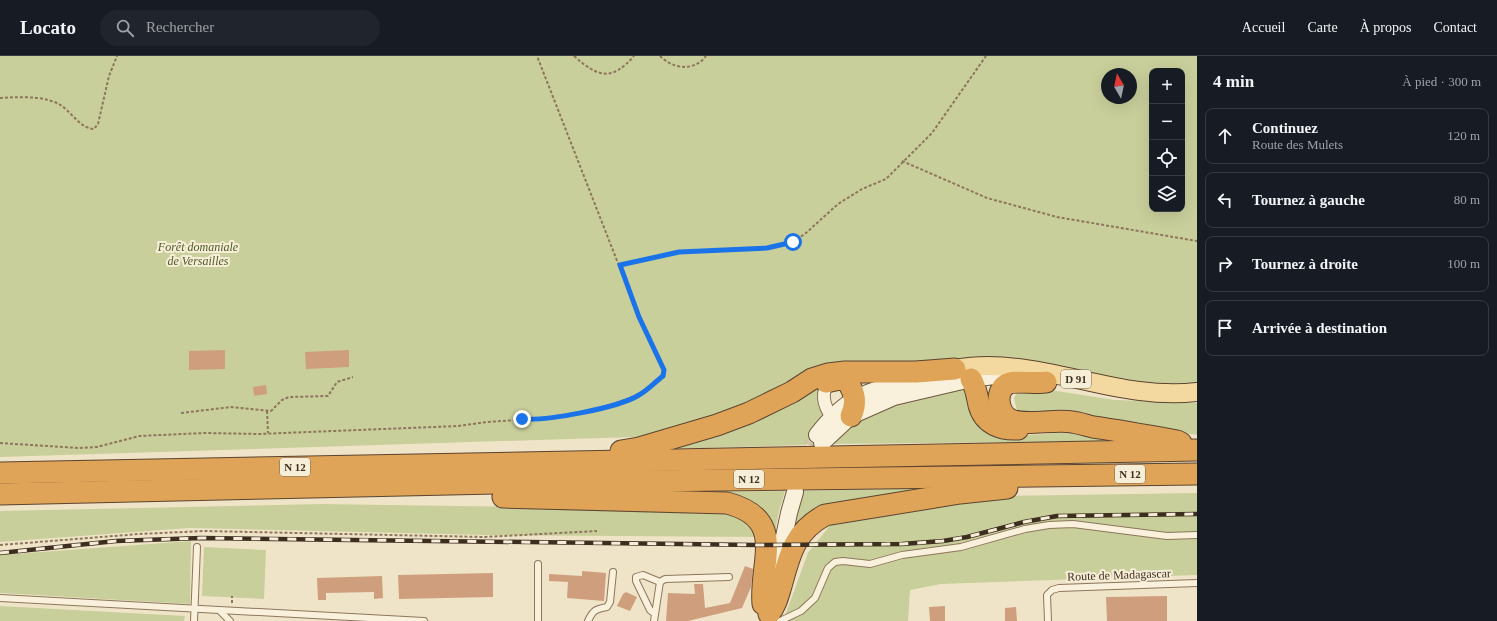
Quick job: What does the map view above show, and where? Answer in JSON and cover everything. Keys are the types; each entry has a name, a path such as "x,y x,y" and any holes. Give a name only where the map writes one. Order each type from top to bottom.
{"highway":[{"path":"589,462 608,453 639,448 717,425 749,413 792,392 812,379 828,374 845,372 916,372 963,374 974,384 980,408 985,418 995,426 1007,430 1090,426"},
{"path":"792,392 831,380 840,379 848,382 846,410"},
{"path":"1046,382 1036,384 1013,382 1007,384 1001,391 999,399 1000,408 1004,416 1012,420 1072,422 1177,441 1195,450"},
{"name":"N 12","path":"0,473 1195,450"},
{"name":"N 12","path":"0,494 435,484 1197,474"},
{"path":"768,616 775,606 788,562 796,542 809,525 825,515 960,493 1043,485 1064,475"},
{"path":"435,484 452,495 728,503 742,507 754,514 761,524 764,532 766,560 762,594 768,616"}],"main road":[{"name":"D 91","path":"817,443 846,410 894,397 963,374 978,365 1015,367 1146,393 1197,392"},
{"name":"D 91","path":"963,374 1046,382 1149,401 1183,402 1197,400"},
{"path":"768,616 791,492"}],"street":[{"path":"831,380 825,386 824,398 826,409 846,410"}],"lane":[{"path":"768,616 801,610 815,598 828,568 835,562 843,561 870,564 902,555 961,547 1025,529 1049,525 1073,524 1167,536 1197,535"},
{"path":"194,621 197,547"},
{"path":"538,564 538,621"},
{"path":"588,621 592,612 596,609 607,607 610,602 614,572"},
{"path":"654,613 650,610 636,581 636,577 643,575 660,582"},
{"path":"654,621 654,613 660,582 665,579 729,577"},
{"name":"Route de Madagascar","path":"1048,621 1047,595 1052,590 1059,588 1197,583"},
{"path":"0,598 194,610 424,621"},
{"path":"220,611 230,621"}],"path":[{"path":"0,98 30,96 60,105 86,128 94,129 98,124 109,76 117,56"},
{"path":"0,443 79,448 97,447 139,436 204,433 268,434 458,426 500,420 535,420 598,409 639,395 663,376 664,370 639,317 620,265 537,56"},
{"path":"574,56 585,66 599,73 612,74 623,69 634,56"},
{"path":"660,56 675,66 689,67 703,61 706,56"},
{"path":"620,265 679,252 767,248 793,242 806,234 838,204 862,189 886,179 902,161 932,133 986,56"},
{"path":"902,161 987,198 1057,217 1197,241"},
{"path":"180,413 231,407 268,412 282,400 289,397 328,396 337,382 353,377"},
{"path":"268,412 268,434"},
{"path":"0,545 139,534 204,531 485,537 597,532"}],"green space":[{"name":"Forêt domaniale de Versailles","path":"0,56 1197,56 1197,386 1185,388 968,359 904,366 749,404 664,436 0,457"},
{"path":"970,382 1014,436 1091,431 1142,441 829,444 874,408"},
{"path":"823,385 826,415 806,445 667,449"},
{"path":"1044,389 1115,400 1197,403 1197,435 1089,417 1023,415 1017,411 1014,398 1018,391"},
{"path":"924,488 924,495 837,509 791,538 803,491"},
{"path":"785,491 779,511 774,538 768,523 657,493"},
{"path":"1197,493 1197,575 941,584 910,590 908,621 783,621 808,553 831,524 1006,496"},
{"path":"320,504 729,510 742,513 760,537 485,535 189,528 0,542 0,511"},
{"path":"191,541 190,604 0,593 0,555"},
{"path":"204,547 266,550 264,599 202,596"},
{"path":"0,606 185,616 184,621 0,621"}],"building":[{"path":"225,350 225,369 189,370 189,351"},
{"path":"349,350 349,367 306,369 305,352"},
{"path":"266,385 267,394 254,396 253,387"},
{"path":"745,566 753,569 751,587 742,608 688,621 666,621 668,593 695,594 694,584 703,584 705,608 730,603"},
{"path":"582,571 606,573 604,601 567,598 568,582 549,581 549,574 582,576"},
{"path":"493,573 493,597 399,599 398,575"},
{"path":"382,576 383,598 374,599 374,592 326,593 326,600 318,600 317,578"},
{"path":"626,592 637,597 630,611 617,606 623,594"},
{"path":"1167,596 1167,621 1107,621 1106,597"},
{"path":"945,606 945,621 930,621 929,607"},
{"path":"1016,607 1017,621 1005,621 1005,608"}],"tunnel":[{"path":"800,467 812,443"}],"railway":[{"path":"0,553 116,541 201,538 757,545 902,544 943,541 967,537 1024,522 1057,516 1197,514"}],"route":[{"path":"522,419 535,420 607,407 639,395 663,376 664,370 639,317 620,265 679,252 767,248 793,242"}]}
